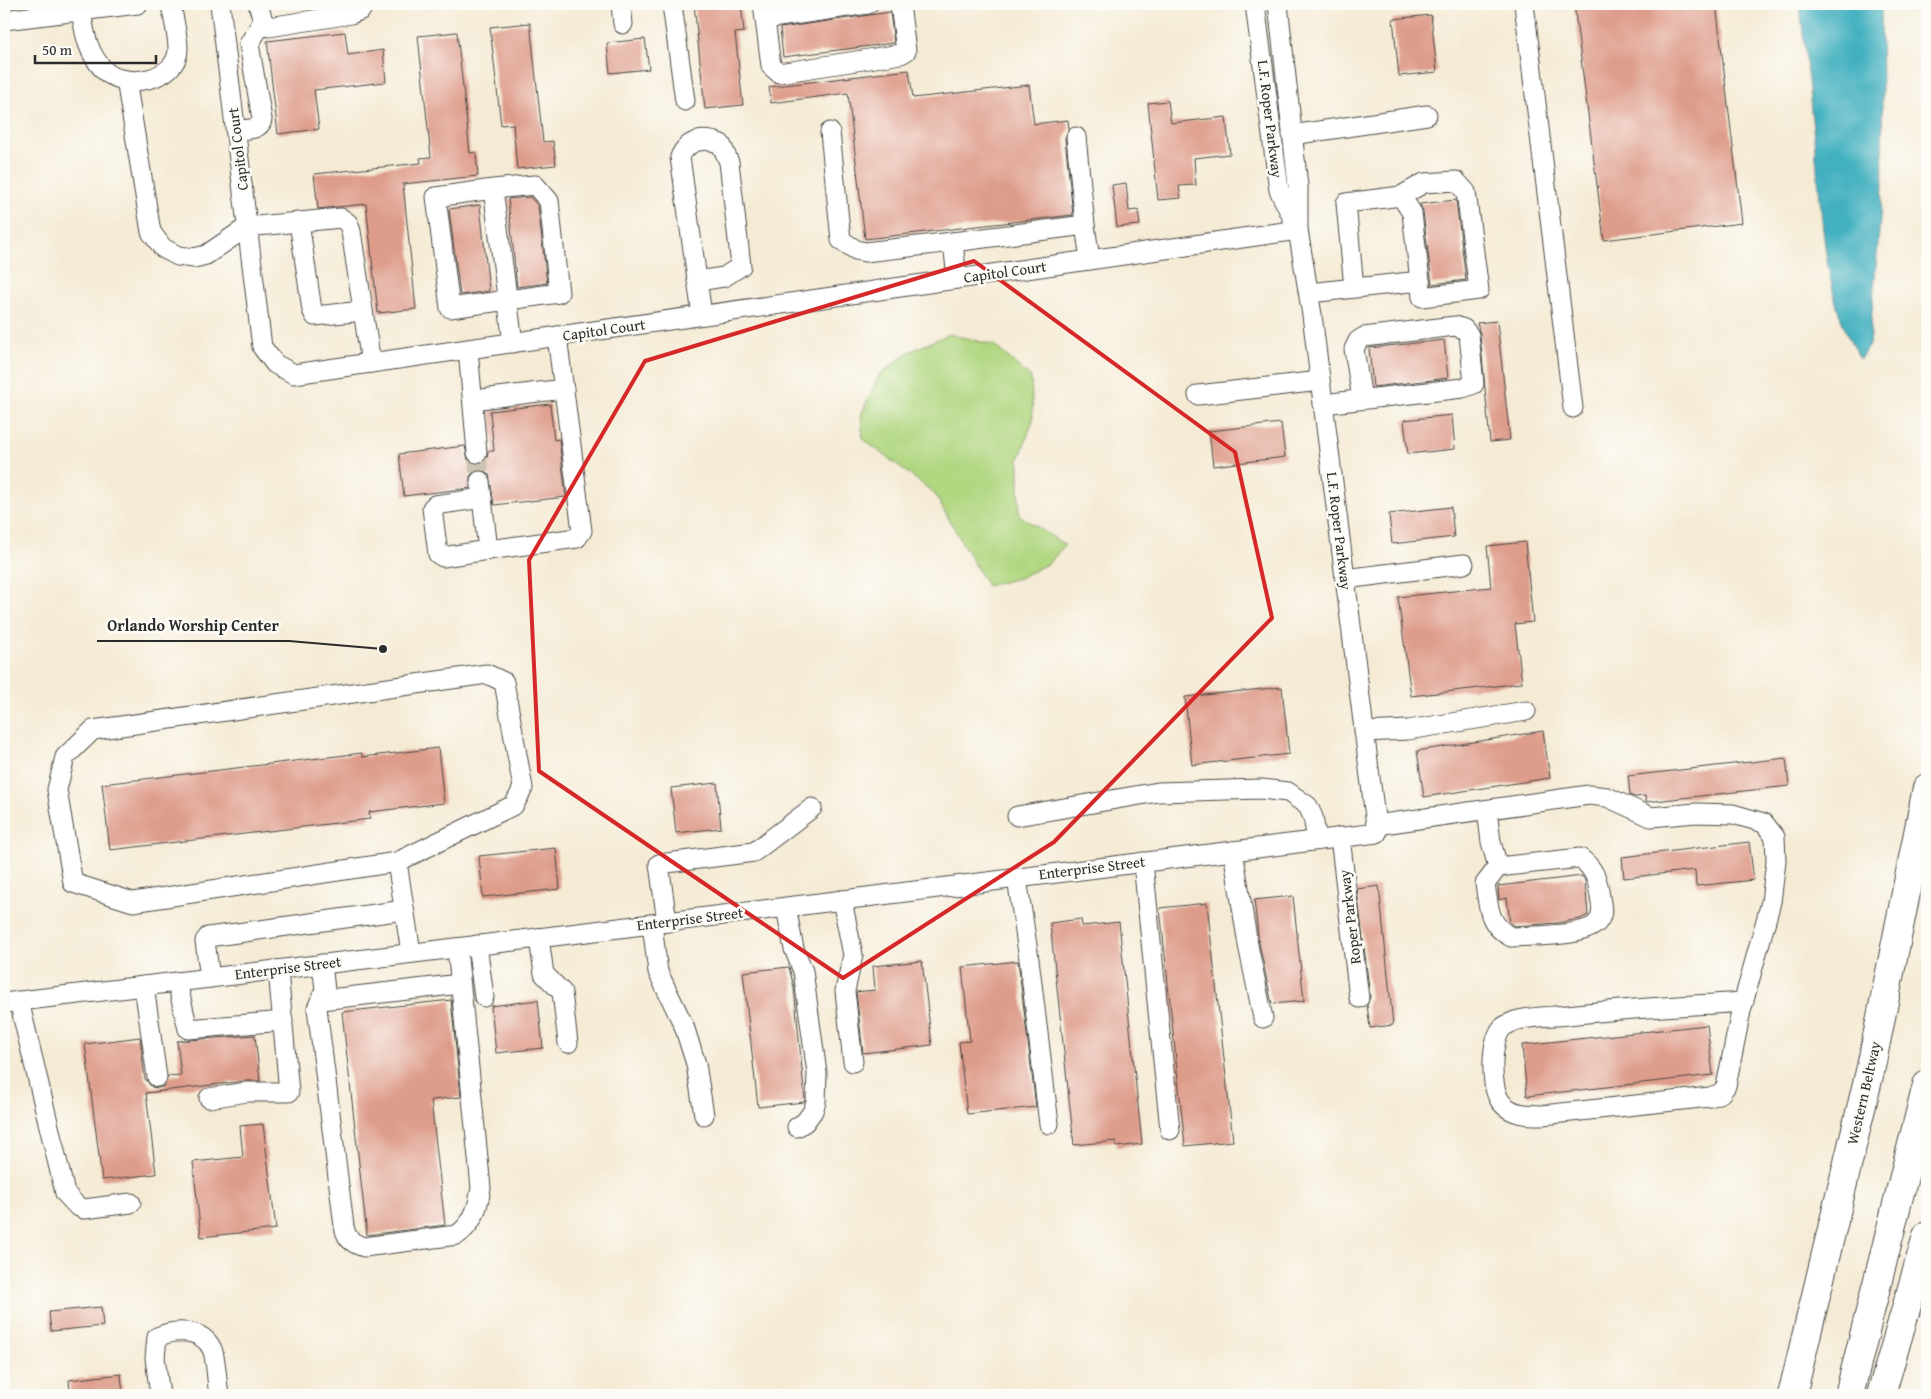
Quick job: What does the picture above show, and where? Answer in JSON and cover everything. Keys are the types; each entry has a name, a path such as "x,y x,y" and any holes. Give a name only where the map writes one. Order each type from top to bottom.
{"highway":[{"name":"Western Beltway","path":"1792,1395 1872,1068 1927,788"},
{"path":"1849,1395 1927,1085"},
{"path":"1881,1395 1927,1236"}],"street":[{"path":"4,20 138,4"},
{"path":"81,11 87,45 95,59 106,72 126,80 143,80 162,75 174,66 178,50 171,4"},
{"name":"Capitol Court","path":"220,4 262,347 274,364 294,374 1298,230"},
{"path":"260,12 269,27 351,14 361,10 363,4"},
{"path":"621,4 623,24"},
{"path":"672,4 686,101"},
{"path":"868,4 764,12 771,66 779,73 901,54 906,51 900,4"},
{"name":"L.F. Roper Parkway","path":"1255,4 1279,190 1298,230"},
{"name":"L.F. Roper Parkway","path":"1278,4 1298,186 1298,230 1309,293 1376,829"},
{"path":"1524,4 1573,408"},
{"path":"236,130 258,127 262,124 249,44 260,12"},
{"path":"126,80 151,232 163,248 178,256 194,258 206,255 247,227 340,218 348,223 371,363"},
{"path":"1292,134 1427,116"},
{"path":"830,132 841,240 856,250 865,252 1085,225"},
{"path":"1076,137 1090,260"},
{"path":"697,281 724,277 741,266 729,162 721,144 714,141 694,141 684,147 680,157 697,281 702,315"},
{"path":"1354,288 1346,204 1401,196 1424,183 1456,180 1466,192 1479,290 1422,297 1412,213 1401,196"},
{"path":"535,185 549,201 559,293 450,308 436,197 493,189 535,185"},
{"path":"493,189 513,343"},
{"path":"299,222 312,310 315,316 363,311"},
{"path":"953,242 957,279"},
{"path":"1309,293 1420,281"},
{"path":"1323,404 1463,388 1474,384 1469,335 1464,329 1455,326 1364,337 1358,341 1354,349 1362,399"},
{"path":"488,550 482,498 435,504 432,508 438,554 443,557 577,538 582,531 557,336"},
{"path":"468,349 477,453"},
{"path":"1198,395 1320,381"},
{"path":"473,400 564,389"},
{"path":"1345,579 1464,564"},
{"path":"487,674 504,682 524,788 514,805 397,862 133,902 73,883 57,790 65,757 93,730 487,674"},
{"path":"1364,732 1408,730 1526,711"},
{"path":"1016,816 1158,792 1261,789 1288,792 1308,806 1314,817 1317,840"},
{"name":"Enterprise Street","path":"11,1002 660,923 1340,837 1488,810 1589,795 1607,797 1651,816 1696,812 1733,814 1764,823 1775,837 1776,861 1771,902 1744,1002 1726,1086 1721,1092 1710,1097 1543,1115 1527,1115 1514,1112 1501,1102 1497,1092 1494,1072 1494,1045 1502,1028 1515,1021 1596,1012 1744,1002"},
{"path":"704,1115 696,1064 684,1026 658,972 660,923 659,864 754,852 812,808"},
{"path":"1488,810 1491,842 1498,867"},
{"name":"Roper Parkway","path":"1340,837 1360,998"},
{"path":"1233,851 1248,945 1263,1018"},
{"path":"1580,858 1594,872 1599,888 1602,912 1599,921 1592,927 1580,932 1511,937 1502,932 1492,922 1485,884 1498,867 1580,858"},
{"path":"397,862 411,953"},
{"path":"1143,862 1170,1130"},
{"path":"1016,878 1029,959 1049,1124"},
{"path":"842,900 852,956 845,991 853,1062"},
{"path":"786,907 794,949 803,971 817,1073 816,1102 813,1111 805,1122 797,1127"},
{"path":"210,978 205,941 208,937 404,910"},
{"path":"539,938 544,974 562,992 568,1043"},
{"path":"477,945 484,997"},
{"path":"322,964 325,990 317,1008 344,1226 346,1236 353,1244 364,1247 457,1235 467,1228 474,1216 481,1188 456,948"},
{"path":"209,1098 247,1092 289,1092 278,970"},
{"path":"177,982 188,1029 283,1021"},
{"path":"320,1000 460,984"},
{"path":"144,986 157,1077"},
{"path":"11,1002 65,1193 71,1201 84,1209 132,1203"},
{"path":"160,1395 155,1358 157,1337 169,1332 188,1331 204,1340 212,1350 219,1395"}],"highlighted area":[{"path":"974,261 1235,452 1272,618 1054,842 843,978 539,771 529,560 645,361"}],"green space":[{"path":"949,334 994,345 1031,378 1033,420 1019,460 1019,515 1065,545 1049,563 1019,578 987,586 934,493 863,439 861,415 879,375 909,352"}],"water":[{"path":"1800,4 1881,4 1883,187 1869,345 1860,359 1840,315 1828,266 1821,215"}],"building":[{"path":"694,4 741,4 744,32 735,33 743,105 705,109"},
{"path":"1574,4 1716,4 1742,223 1604,240"},
{"path":"890,12 894,43 783,57 780,28"},
{"path":"1431,15 1437,72 1399,76 1393,19"},
{"path":"530,23 543,142 553,141 556,165 517,169 513,124 501,125 490,27"},
{"path":"345,32 348,55 383,50 386,82 314,90 319,129 278,134 267,41"},
{"path":"457,32 470,153 476,152 478,176 403,184 416,309 378,313 366,204 318,209 314,174 421,163 420,158 431,157 418,36"},
{"path":"645,39 649,69 610,73 607,43"},
{"path":"909,70 913,98 1029,85 1034,124 1068,120 1069,129 1065,138 1073,215 865,239 848,93 771,103 769,87"},
{"path":"1168,101 1171,123 1226,117 1230,154 1194,158 1196,185 1179,186 1181,198 1158,200 1148,103"},
{"path":"1126,183 1129,211 1138,210 1140,225 1117,227 1112,185"},
{"path":"530,197 538,206 547,283 517,287 508,199"},
{"path":"1456,200 1466,280 1432,284 1423,212 1420,204"},
{"path":"480,205 489,291 460,295 449,209"},
{"path":"1497,321 1510,440 1490,442 1480,334 1477,323"},
{"path":"1444,340 1448,378 1373,387 1369,348"},
{"path":"550,404 554,440 559,439 566,497 494,505 489,475 485,471 479,470 470,476 470,488 404,496 399,454 465,446 468,460 478,464 487,458 488,451 494,451 490,411"},
{"path":"1452,415 1455,449 1408,454 1404,420"},
{"path":"1281,423 1285,457 1213,466 1209,431"},
{"path":"1451,507 1454,537 1392,544 1389,514"},
{"path":"1525,542 1533,622 1515,624 1522,683 1411,696 1398,597 1491,587 1487,546"},
{"path":"1282,687 1289,754 1192,765 1185,697"},
{"path":"1543,731 1550,778 1424,797 1417,751"},
{"path":"438,748 444,803 369,812 370,819 110,850 102,784 362,753 362,757"},
{"path":"1786,758 1789,786 1646,802 1645,796 1634,797 1630,795 1628,776"},
{"path":"717,783 721,828 676,833 671,788"},
{"path":"1749,842 1754,880 1696,886 1695,870 1624,878 1622,857"},
{"path":"556,848 560,889 483,897 479,856"},
{"path":"1582,876 1585,880 1588,915 1580,919 1558,923 1514,926 1510,923 1507,898 1499,900 1498,886"},
{"path":"1379,886 1393,1025 1370,1028 1367,1005 1370,997 1357,889"},
{"path":"1293,896 1304,1001 1272,1004 1259,943 1254,900"},
{"path":"1207,903 1233,1141 1185,1146 1160,908"},
{"path":"1081,919 1082,926 1119,922 1142,1144 1116,1147 1116,1141 1074,1145 1050,923"},
{"path":"922,961 932,1045 863,1053 856,992 875,990 873,966"},
{"path":"1018,961 1036,1107 967,1114 959,1042 970,1041 962,967"},
{"path":"789,967 794,988 805,1100 804,1102 758,1107 743,972"},
{"path":"451,1000 461,1097 431,1100 445,1225 367,1235 342,1012"},
{"path":"538,1000 543,1048 496,1053 491,1006"},
{"path":"1707,1025 1713,1075 1527,1096 1522,1045"},
{"path":"255,1035 260,1081 245,1081 146,1093 156,1174 102,1180 85,1044 140,1037 145,1079 152,1087 158,1088 164,1086 168,1076 181,1075 177,1041"},
{"path":"263,1124 276,1229 201,1237 193,1162 243,1157 240,1126"},
{"path":"101,1307 103,1326 51,1331 49,1312"},
{"path":"121,1374 123,1395 70,1395 69,1380"}],"tunnel":[{"path":"477,453 480,481"}],"place":[{"name":"Orlando Worship Center","path":"383,649"}]}
